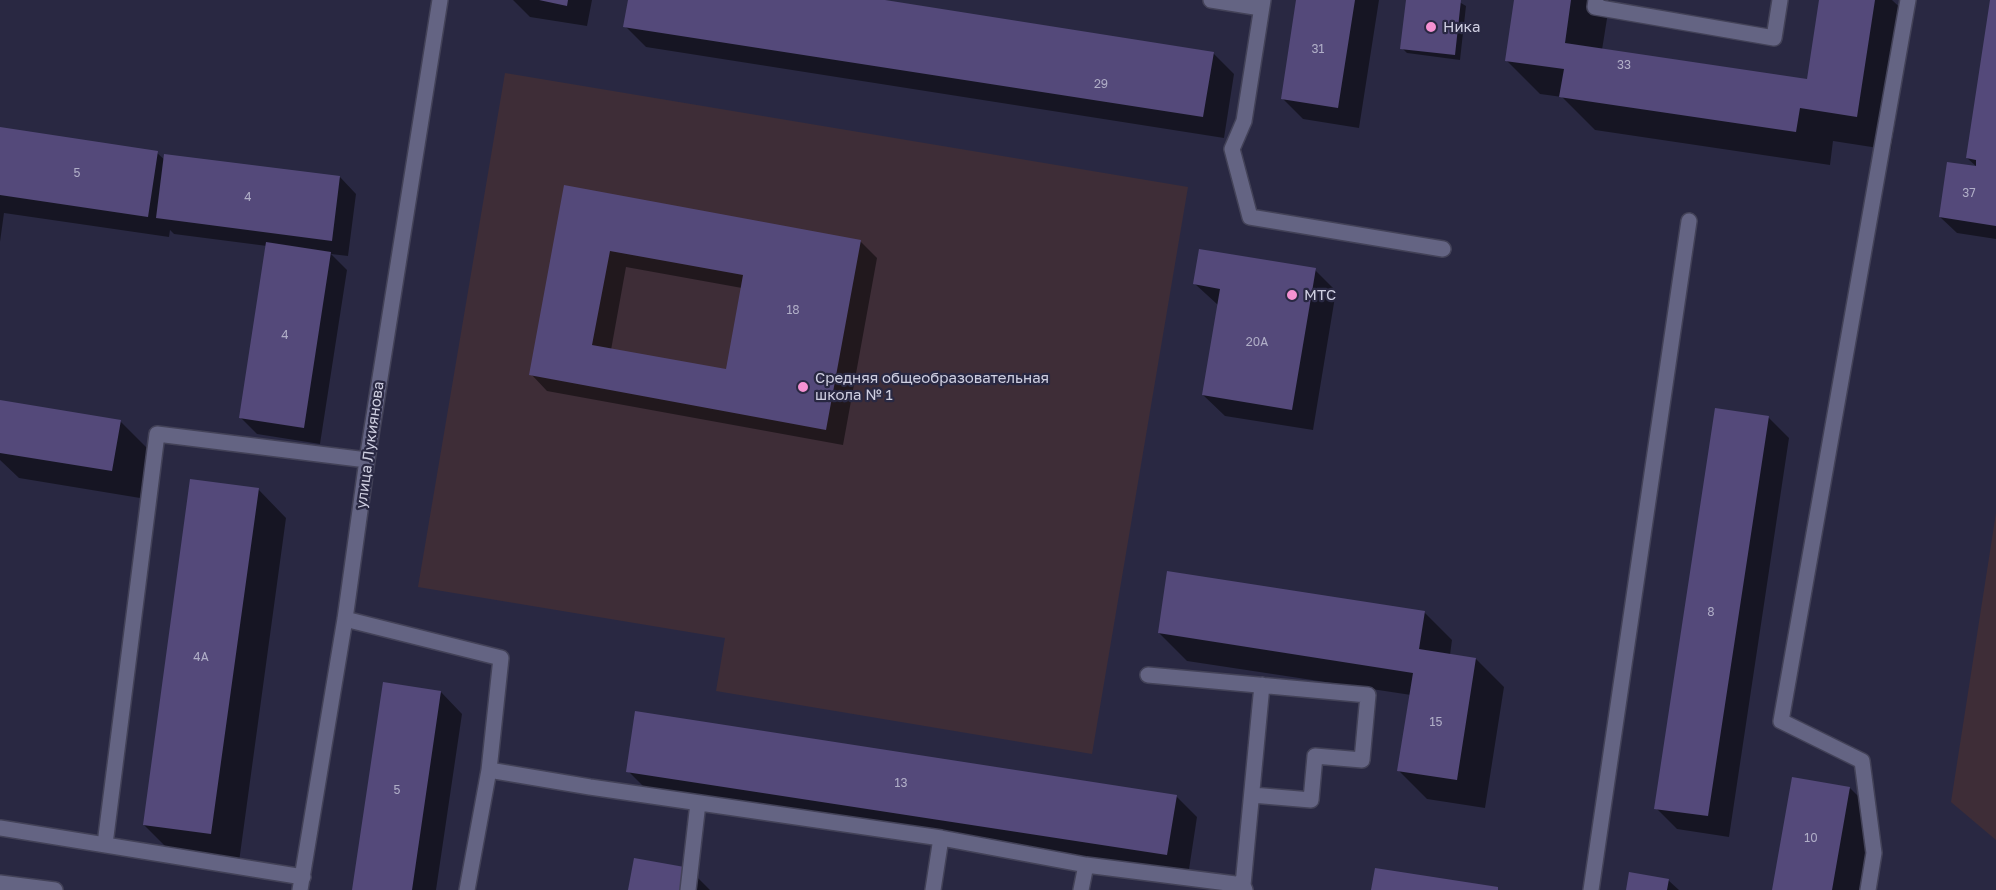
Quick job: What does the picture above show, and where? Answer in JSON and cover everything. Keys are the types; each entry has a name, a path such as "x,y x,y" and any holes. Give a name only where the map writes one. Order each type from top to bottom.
{"street":[{"name":"улица Лукиянова","path":"302,883 440,0"},
{"path":"1210,0 1262,4 1244,121 1232,149 1250,217 1443,249"},
{"path":"1596,0 1595,6 1774,38 1780,0"},
{"path":"1868,890 1874,853 1862,761 1781,721 1908,0"},
{"path":"1591,890 1689,221"},
{"path":"105,844 157,434 367,460"},
{"path":"345,619 501,657 489,770 467,890"},
{"path":"1148,675 1368,695 1362,760 1316,756 1311,800 1252,795"},
{"path":"489,770 941,838 1086,865 1244,887 1262,685"},
{"path":"688,890 698,803"},
{"path":"0,828 105,844 302,883"},
{"path":"933,890 941,838"},
{"path":"1081,890 1086,865"},
{"path":"0,883 54,890"}],"shaded area":[{"name":"Средняя общеобразовательная школа № 1","path":"505,73 1188,187 1092,754 716,691 725,638 418,587"},
{"path":"1996,513 1996,840 1951,802"}],"building":[{"path":"539,0 568,0 567,6"},
{"path":"628,0 885,0 1214,52 1203,117 623,27"},
{"path":"1296,0 1355,0 1338,108 1281,99"},
{"path":"1406,0 1461,0 1455,55 1400,49"},
{"path":"1514,0 1571,0 1565,43 1807,79 1819,0 1875,0 1857,117 1800,108 1796,132 1559,97 1564,69 1505,61"},
{"path":"1990,0 1996,0 1996,226 1939,217 1947,162 1976,166 1976,160 1966,158"},
{"path":"0,127 158,151 148,217 0,195"},
{"path":"164,154 340,176 332,241 156,218"},
{"path":"564,185 861,240 826,430 529,375","holes":["610,251 743,275 726,369 592,345"]},
{"path":"266,242 331,252 304,428 239,418"},
{"path":"1199,249 1316,268 1292,410 1202,395 1220,289 1193,284"},
{"path":"0,400 121,420 112,471 0,453"},
{"path":"1715,408 1769,416 1708,816 1654,809"},
{"path":"190,479 259,488 211,834 143,825"},
{"path":"1167,571 1425,611 1419,649 1476,658 1457,780 1397,771 1413,673 1158,633"},
{"path":"383,682 441,691 412,890 352,890"},
{"path":"635,711 1177,795 1167,855 626,772"},
{"path":"1792,777 1850,787 1832,890 1772,890"},
{"path":"634,858 690,868 686,890 628,890"},
{"path":"1375,868 1498,887 1498,890 1371,890"},
{"path":"1629,872 1669,879 1667,890 1626,890"}],"place":[{"name":"Ника","path":"1431,27"},
{"name":"МТС","path":"1292,295"},
{"name":"Средняя общеобразовательная школа № 1","path":"803,387"}]}
